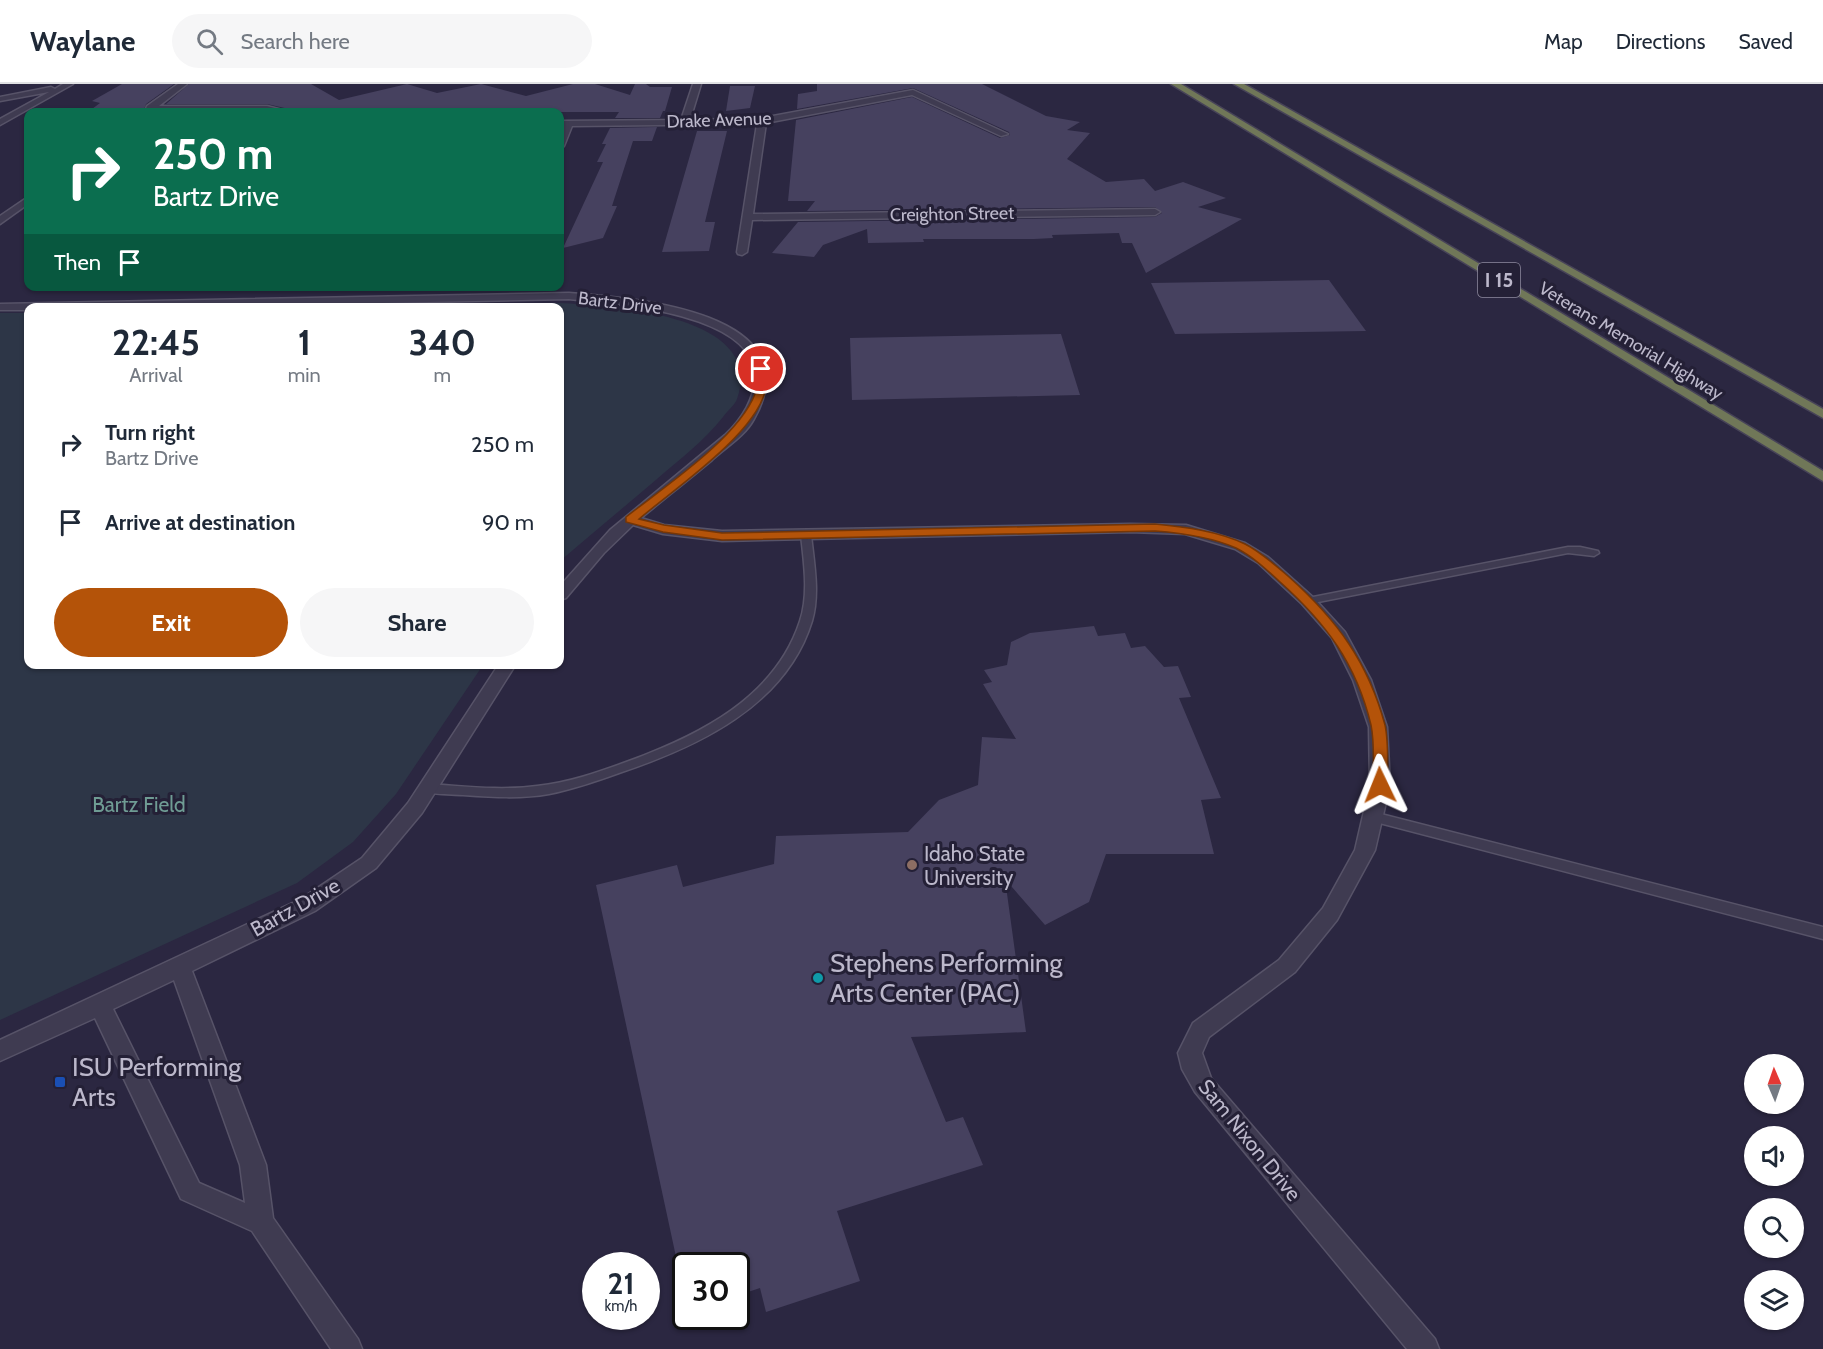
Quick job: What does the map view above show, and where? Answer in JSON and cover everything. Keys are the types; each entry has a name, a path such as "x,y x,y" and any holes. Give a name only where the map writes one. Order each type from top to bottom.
{"highway":[{"name":"Veterans Memorial Highway","path":"1175,84 1823,477"},
{"name":"Veterans Memorial Highway","path":"1238,84 1823,414"}],"street":[{"path":"150,108 183,84"},
{"path":"685,122 697,84"},
{"path":"0,99 67,86"},
{"path":"26,108 67,86"},
{"name":"Drake Avenue","path":"564,124 762,121 876,95 913,92 1004,134"},
{"path":"0,122 24,109"},
{"path":"742,252 762,121"},
{"path":"0,221 24,203"},
{"name":"Creighton Street","path":"748,217 1155,212"},
{"name":"Bartz Drive","path":"207,303 569,296 621,299 668,308 731,330 753,348 761,369 761,392 748,419 722,444 630,520 564,591"},
{"name":"Bartz Drive","path":"0,307 24,307"},
{"name":"Sam Nixon Drive","path":"630,520 663,529 722,536 1138,528 1186,530 1240,546 1263,560 1308,601 1339,636 1362,680 1378,727 1380,785 1365,850 1330,914 1287,966 1201,1030 1190,1053 1194,1069 1203,1085 1425,1349"},
{"name":"Bartz Drive","path":"0,1051 308,905 369,863 415,808 505,669"},
{"path":"180,967 253,1165 261,1222 348,1349"},
{"path":"100,1005 190,1191 261,1222"}],"lane":[{"path":"427,788 509,793 551,789 676,749 723,724 762,693 790,657 807,617 810,571 806,534"},
{"path":"1308,601 1568,550 1581,550 1594,554"},
{"path":"1373,817 1823,933"}],"green space":[{"path":"564,303 613,307 679,320 708,332 729,349 740,371 737,399 716,426 683,457 564,558"},
{"name":"Bartz Field","path":"0,313 24,313 24,669 480,669 396,794 353,842 297,883 0,1020"}],"building":[{"path":"122,84 174,84 146,104 144,108 93,108 100,103 92,101"},
{"path":"189,84 311,84 339,100 407,84 437,93 481,84 526,96 573,84 595,84 630,95 635,84 672,87 665,111 660,118 615,118 619,112 564,112 564,108 285,108 267,104 166,104"},
{"path":"817,84 982,84 1046,116 1080,122 1067,130 1090,133 1067,159 1106,182 1144,179 1155,191 1183,182 1226,198 1198,207 1242,219 1146,273 1132,243 1122,243 1119,233 1052,235 1053,238 1034,239 923,239 924,242 868,243 867,229 823,245 814,257 772,253 798,222 1155,217 1162,213 1155,207 807,211 815,201 788,201 796,120 912,97 1000,138 1010,135 1009,132 913,88 797,109 798,94 817,91"},
{"path":"730,86 755,86 750,108 726,111"},
{"path":"657,127 652,141 633,141 612,206 617,206 603,238 564,248 603,162 597,162 606,144 602,144 610,128"},
{"path":"697,131 727,131 705,222 715,222 709,251 662,252"},
{"path":"1329,280 1366,331 1175,334 1151,283"},
{"path":"1061,334 1080,395 852,400 850,338"},
{"name":"Stephens Performing Arts Center (PAC)","path":"1094,626 1098,636 1125,633 1131,648 1145,646 1164,667 1178,666 1191,697 1179,698 1221,798 1201,800 1214,854 1106,854 1089,902 1045,925 1005,879 1026,1032 911,1037 946,1122 963,1117 983,1165 837,1211 860,1281 766,1312 760,1288 750,1291 750,1252 675,1252 596,885 677,865 683,887 774,864 776,836 908,832 939,800 978,785 982,737 1016,739 983,684 992,682 984,670 1007,665 1011,642 1030,633"}],"place":[{"name":"Idaho State University","path":"912,865"},
{"name":"Stephens Performing Arts Center (PAC)","path":"818,978"},
{"name":"ISU Performing Arts","path":"60,1082"}],"route":[{"path":"761,369 761,392 748,419 722,444 630,520 663,529 722,536 1155,528 1186,530 1240,546 1263,560 1308,601 1339,636 1362,680 1378,727 1380,785"}]}
